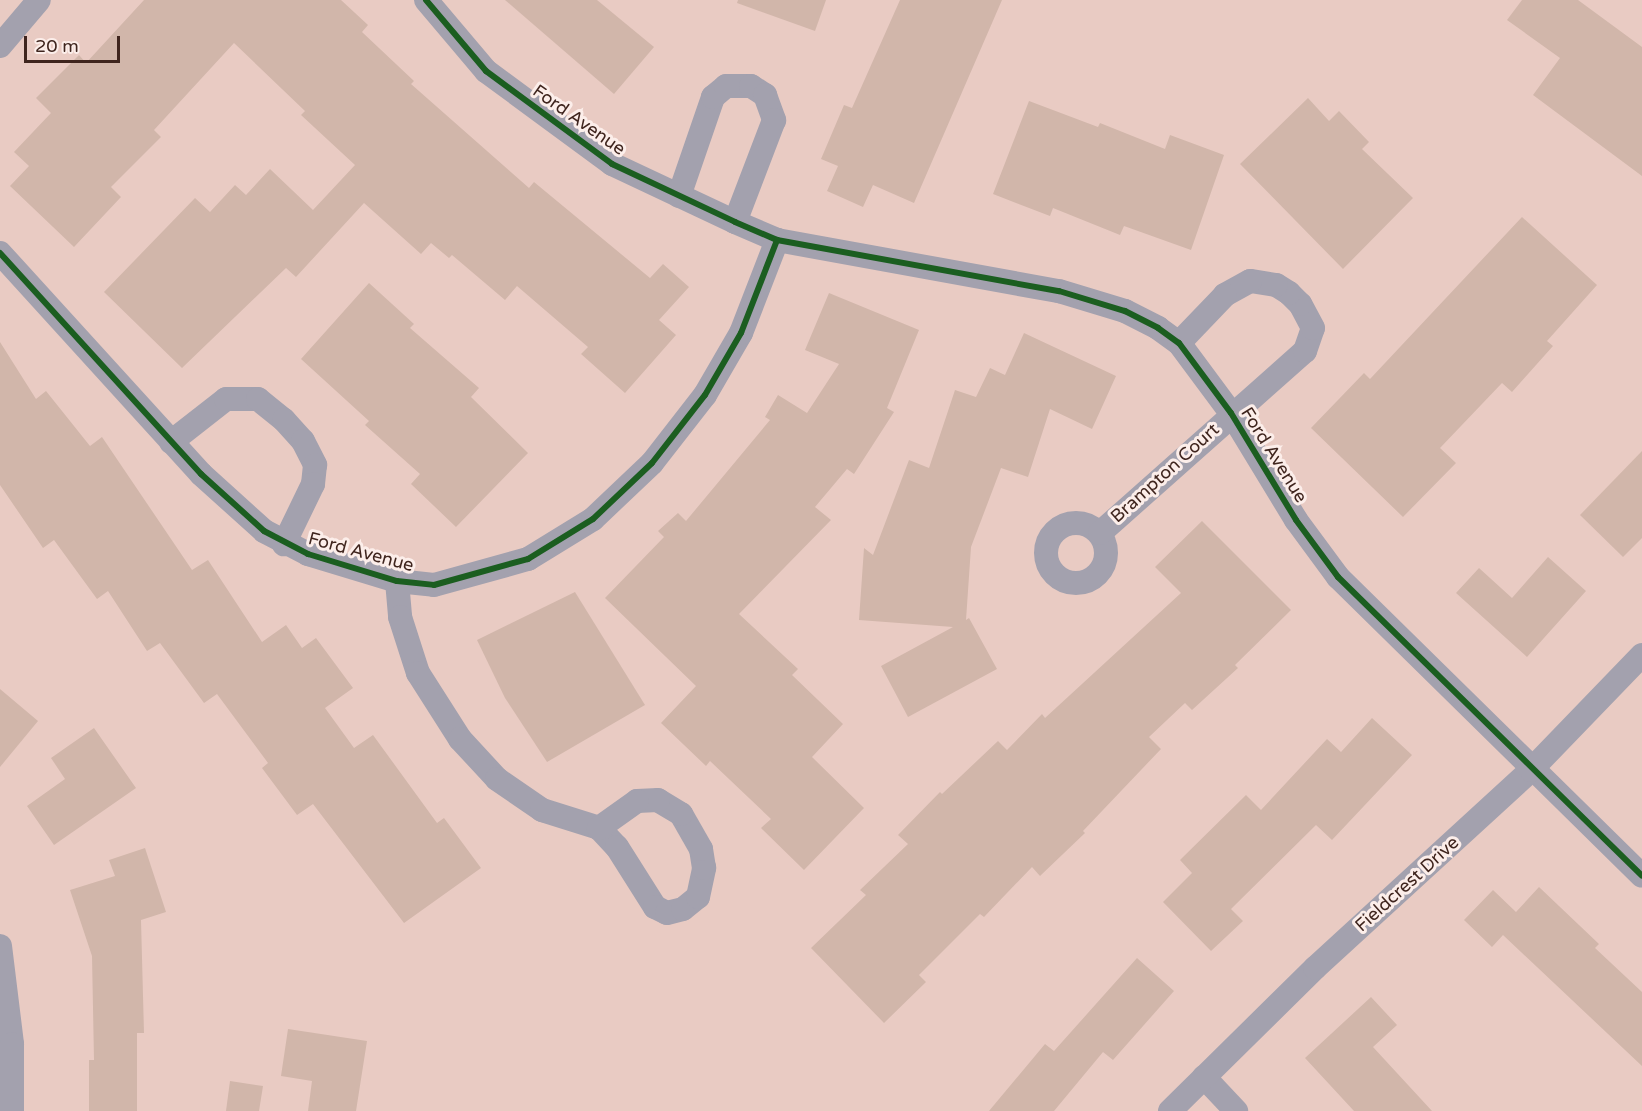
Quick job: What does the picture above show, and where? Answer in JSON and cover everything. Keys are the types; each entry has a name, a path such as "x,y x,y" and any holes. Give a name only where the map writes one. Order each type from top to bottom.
{"street":[{"path":"0,46 39,0"},
{"name":"Ford Avenue","path":"426,0 486,71 612,164 735,222 777,240 1059,291 1125,311 1179,343 1231,413 1296,520 1338,577 1531,770 1642,876"},
{"path":"679,196 713,97 726,86 751,86 765,95 774,120 735,222"},
{"name":"Ford Avenue","path":"0,252 171,442 225,498 284,544 397,581 434,585 517,563 593,519 652,463 705,395 741,333 777,240"},
{"name":"Brampton Court","path":"1100,533 1231,413 1305,351 1312,328 1300,303 1276,285 1250,280 1225,295 1179,343"},
{"path":"171,442 226,399 258,399 284,420 303,441 315,465 313,484 284,544"},
{"path":"397,581 400,617 411,657 434,701 460,739 497,778 542,810 599,828 616,847 655,907 667,913 683,909 698,897 704,868 701,849 681,814 658,800 637,801 599,828"},
{"name":"Fieldcrest Drive","path":"1170,1111 1315,968 1531,770 1642,655"},
{"path":"0,946 9,990 12,1111"},
{"path":"1204,1077 1236,1111"}],"building":[{"path":"144,0 341,0 368,25 362,32 414,81 411,84 529,188 534,182 650,278 663,264 689,287 659,320 676,335 625,393 581,354 588,347 517,286 505,300 452,255 449,258 431,243 421,254 364,203 296,277 286,268 182,368 104,292 195,198 210,212 235,185 246,195 270,169 313,210 355,165 301,115 305,111 234,43 154,130 161,137 111,187 121,197 74,247 10,186 29,166 14,152 51,113 36,98 79,55 86,63"},
{"path":"505,0 597,0 654,47 614,94"},
{"path":"738,0 826,0 815,31 737,3"},
{"path":"900,0 1002,0 914,203 873,185 863,207 827,191 838,166 821,159 844,105 852,108"},
{"path":"1522,0 1578,0 1642,47 1642,176 1533,95 1560,58 1507,20"},
{"path":"1308,98 1329,121 1339,111 1369,142 1362,149 1413,198 1343,269 1240,164"},
{"path":"1029,101 1098,127 1100,123 1165,149 1170,135 1224,155 1191,250 1124,226 1120,235 1053,208 1050,216 993,194"},
{"path":"1522,217 1597,285 1547,341 1553,346 1512,392 1502,383 1440,448 1456,463 1403,517 1311,428 1364,373 1370,379"},
{"path":"369,283 414,324 410,328 479,388 471,397 528,453 456,527 411,484 420,474 365,425 369,421 301,359"},
{"path":"829,293 919,330 887,408 894,412 854,474 847,469 815,507 831,520 739,614 798,669 792,675 843,724 812,757 864,808 804,870 761,828 771,819 710,761 706,766 661,723 696,686 605,598 664,537 658,531 678,513 686,521 770,420 765,417 778,395 807,413 839,364 805,350"},
{"path":"1024,333 1116,376 1092,429 1050,409 1028,477 1001,468 971,547 966,620 969,618 997,669 908,717 881,666 953,627 859,620 864,548 873,555 909,460 929,468 955,390 976,397 990,368 1005,375"},
{"path":"0,342 36,399 46,391 90,446 102,437 192,570 208,560 262,642 286,625 302,648 316,638 353,688 325,708 354,748 373,735 437,823 444,818 481,868 404,923 313,804 297,815 262,768 268,763 217,694 204,703 160,643 147,651 108,591 97,599 54,540 43,548 0,485"},
{"path":"1642,451 1642,538 1623,557 1580,515"},
{"path":"1202,521 1291,610 1235,665 1238,668 1192,710 1185,703 1149,737 1161,749 1083,831 1085,833 1040,876 1032,867 984,917 980,914 919,975 926,982 884,1023 811,948 866,895 860,890 908,844 898,835 940,792 942,794 998,741 1007,750 1042,714 1045,718 1181,593 1155,567"},
{"path":"1548,557 1586,591 1527,657 1456,593 1479,568 1512,598"},
{"path":"575,592 645,705 547,762 505,698 477,640"},
{"path":"0,689 38,721 0,767"},
{"path":"1372,718 1412,755 1332,840 1316,825 1231,909 1243,921 1211,951 1163,902 1192,873 1180,860 1246,795 1261,810 1327,739 1341,752"},
{"path":"94,728 136,788 54,845 27,806 65,779 51,758"},
{"path":"145,848 166,912 141,920 144,1033 137,1033 137,1111 89,1111 89,1060 94,1060 92,956 70,890 115,876 109,860"},
{"path":"1539,887 1599,944 1595,948 1642,992 1642,1066 1503,935 1492,947 1464,920 1493,890 1516,912"},
{"path":"1137,958 1174,991 1113,1060 1103,1052 1054,1111 989,1111 1045,1044 1054,1051"},
{"path":"1371,997 1397,1025 1373,1047 1432,1111 1354,1111 1305,1058"},
{"path":"288,1029 367,1041 356,1111 308,1111 312,1081 281,1076"},
{"path":"230,1081 263,1086 259,1111 226,1111"}],"cycle path":[{"path":"426,0 486,71 612,164 735,222 777,240 1059,291 1125,311 1158,328 1179,343 1231,413 1296,520 1338,577 1642,876"},
{"path":"0,253 201,474 264,531 308,554 397,581 434,585 528,559 593,519 652,463 705,395 741,333 777,240"}]}
